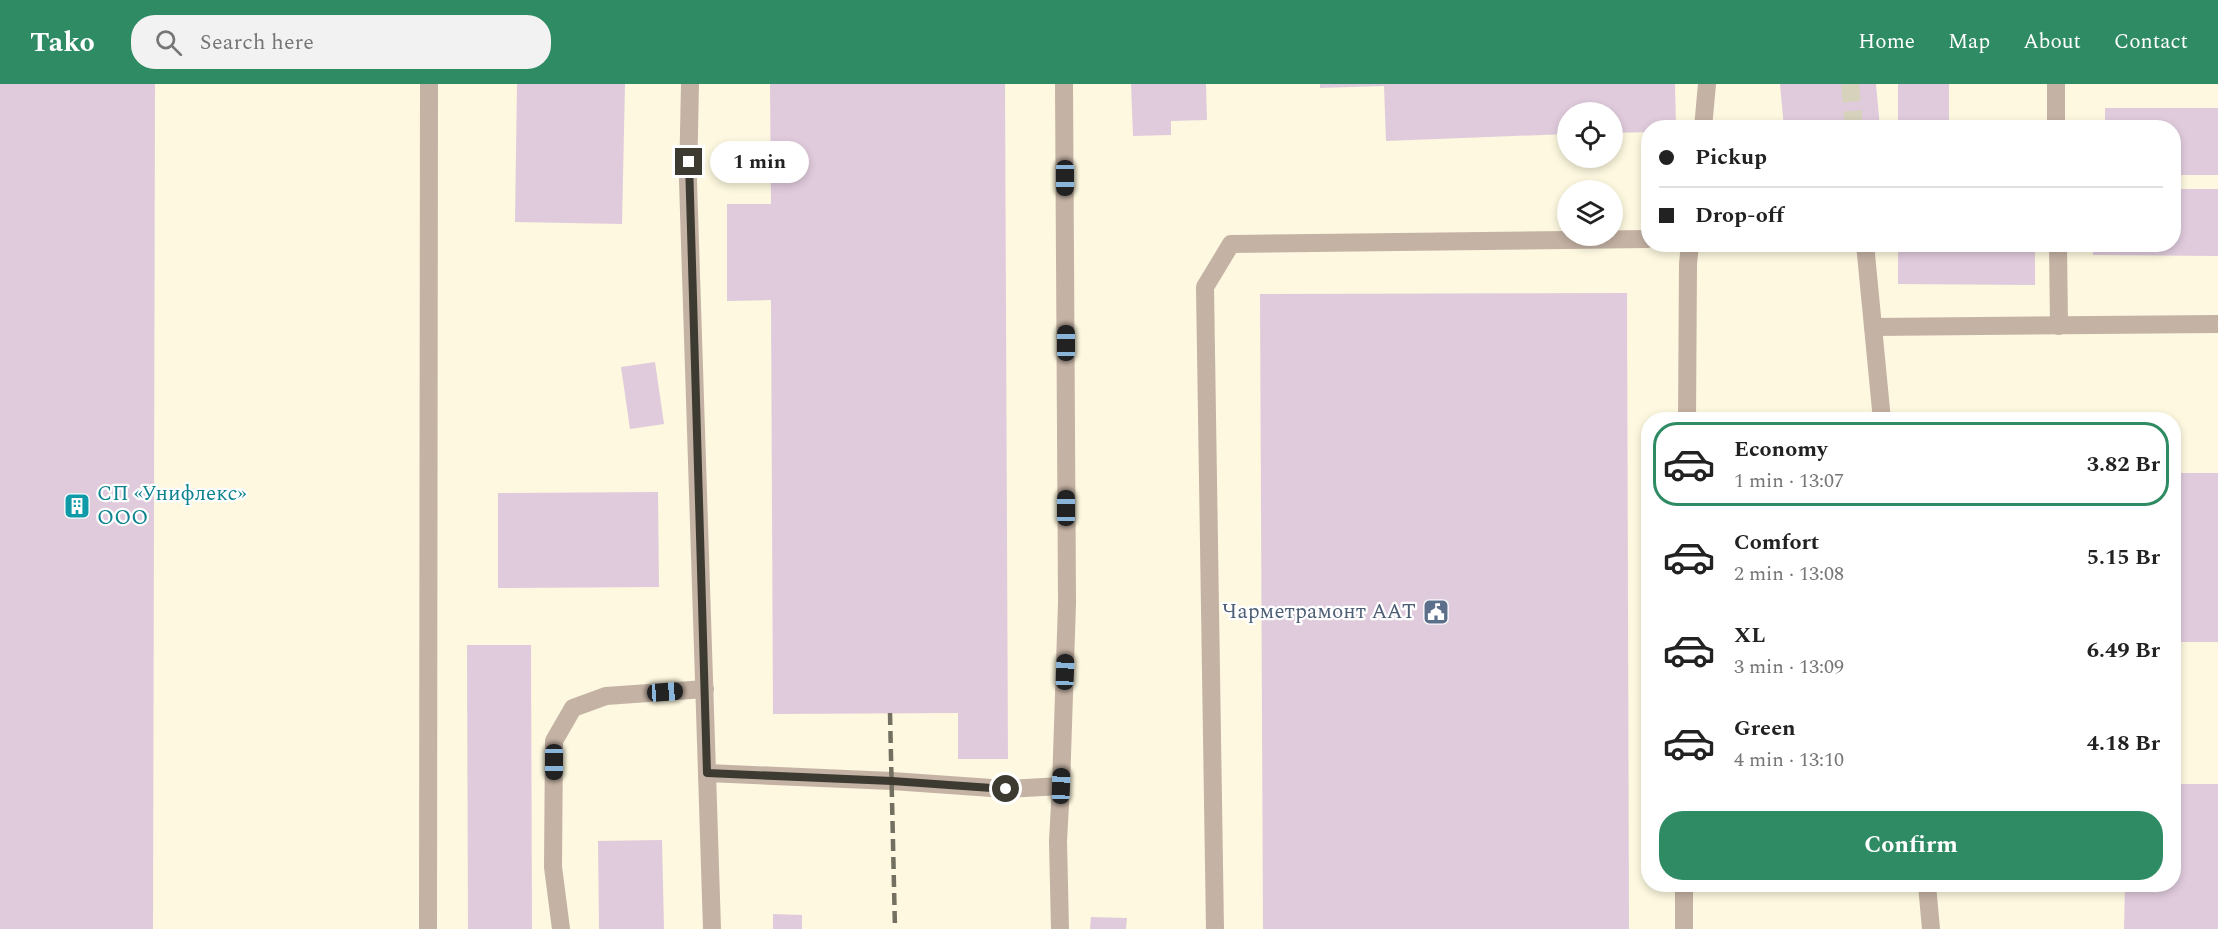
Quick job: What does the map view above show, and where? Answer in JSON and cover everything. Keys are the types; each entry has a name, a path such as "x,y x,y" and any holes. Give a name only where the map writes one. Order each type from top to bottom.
{"lane":[{"path":"428,929 429,84"},
{"path":"690,84 688,181 712,929"},
{"path":"1060,929 1058,841 1067,603 1064,84"},
{"path":"1704,120 1707,84"},
{"path":"2056,84 2056,120"},
{"path":"1215,929 1205,287 1231,244 1641,238"},
{"path":"1687,412 1689,252"},
{"path":"1866,252 1881,412"},
{"path":"2058,252 2059,326"},
{"path":"1873,327 2218,324"},
{"path":"561,929 553,867 554,741 573,708 606,696 705,689"},
{"path":"707,773 892,781 1006,789 1061,786"},
{"path":"1684,892 1684,929"},
{"path":"1928,892 1931,929"}],"building":[{"name":"СП «Унифлекс» ООО","path":"0,84 155,84 153,929 0,929"},
{"path":"517,84 625,84 622,224 515,222"},
{"path":"770,84 1005,84 1008,759 958,759 958,713 773,714 771,300 727,301 727,204 771,204"},
{"path":"1131,84 1206,84 1207,120 1171,121 1171,135 1133,136"},
{"path":"1320,84 1675,84 1676,120 1641,120 1641,132 1623,133 1623,102 1557,102 1557,134 1386,141 1384,86 1320,88"},
{"path":"1780,84 1876,84 1879,120 1783,120"},
{"path":"1898,84 1949,84 1949,120 1898,120"},
{"path":"2105,108 2218,108 2218,175 2181,175 2181,120 2105,120"},
{"path":"2181,189 2218,189 2218,256 2093,255 2093,252 2181,252"},
{"path":"1898,252 2035,252 2035,285 1898,284"},
{"path":"1627,293 1629,929 1263,929 1260,294"},
{"path":"655,362 664,424 630,429 621,367"},
{"path":"2181,473 2218,473 2218,642 2181,642"},
{"path":"658,492 659,587 498,588 498,493"},
{"path":"467,645 531,645 532,929 468,929"},
{"path":"2181,784 2218,784 2218,929 2124,929 2125,892 2181,892"},
{"path":"662,840 664,929 599,929 598,841"},
{"path":"773,914 802,915 802,929 773,929"},
{"path":"1091,917 1127,918 1126,929 1090,929"}],"tunnel":[{"path":"1850,84 1853,120"}],"railway":[{"path":"890,713 895,929"}],"place":[{"name":"СП «Унифлекс» ООО","path":"77,506"},
{"name":"Чарметрамонт ААТ","path":"1436,612"}],"route":[{"path":"689,162 707,773 892,781 1006,789"}]}
